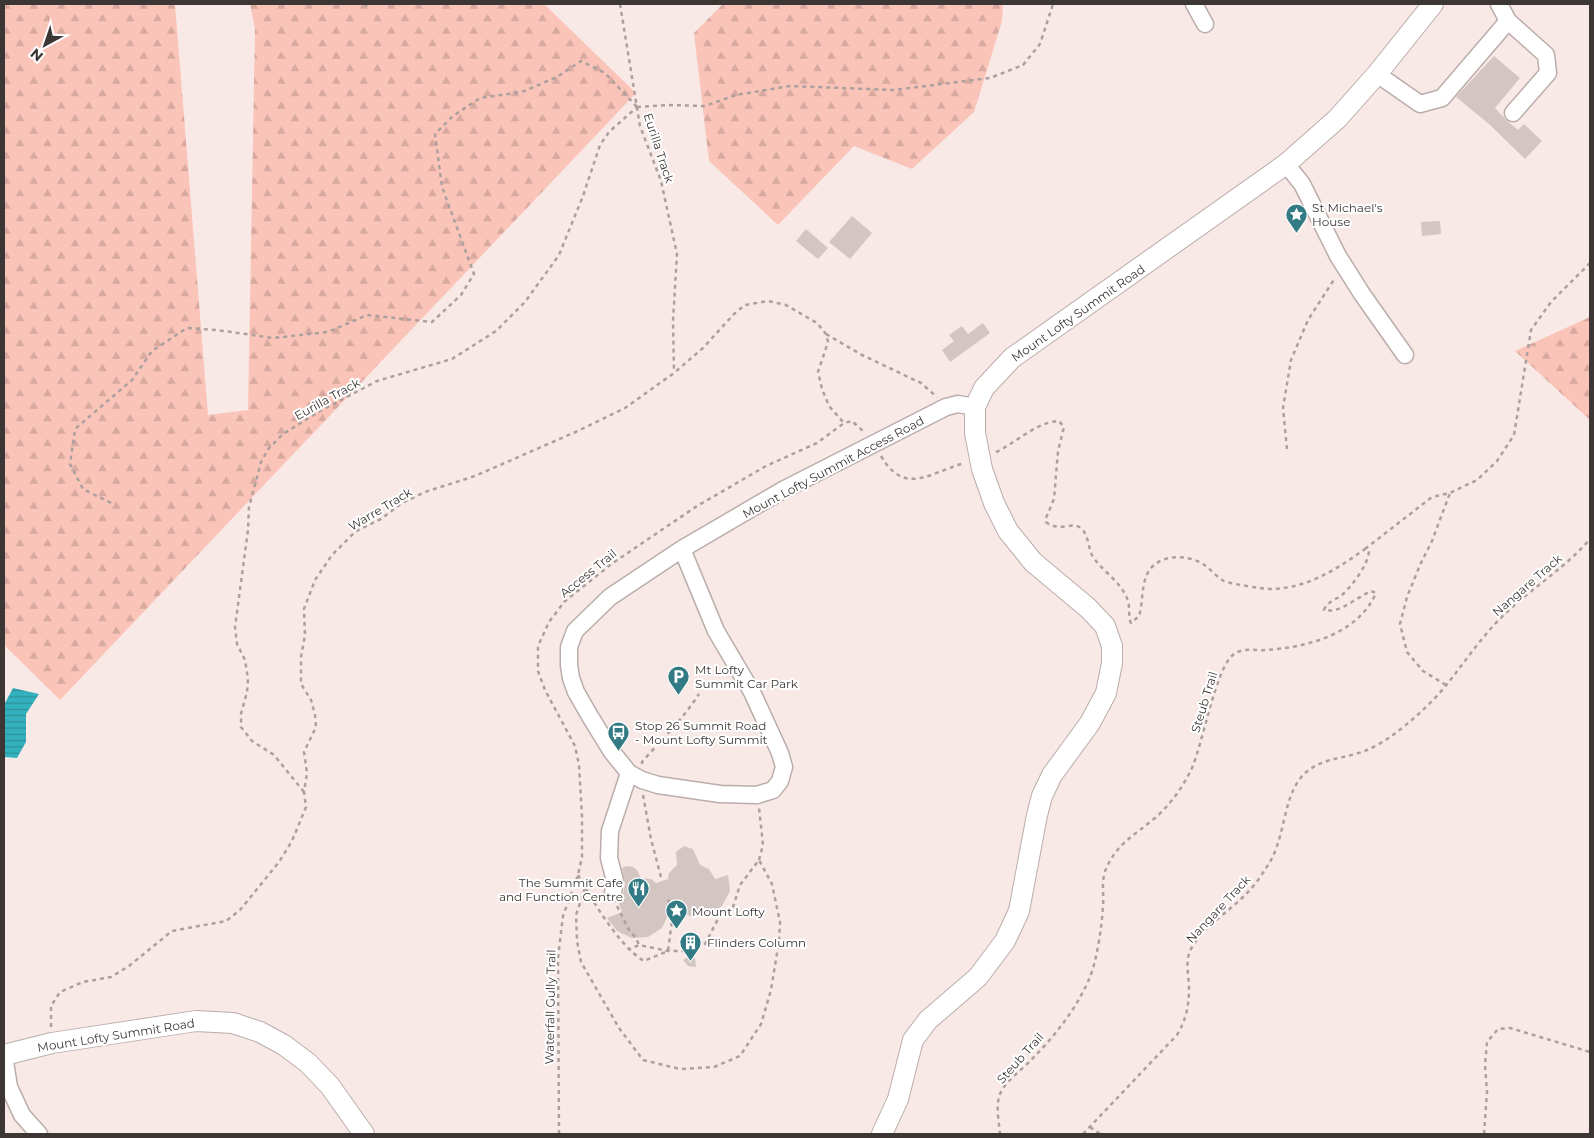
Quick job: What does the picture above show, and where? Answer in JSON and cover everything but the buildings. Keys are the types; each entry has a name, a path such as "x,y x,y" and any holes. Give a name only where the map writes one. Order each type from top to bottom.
{"main road":[{"name":"Mount Lofty Summit Road","path":"882,1134 898,1099 913,1040 928,1020 978,977 1005,940 1019,911 1042,796 1052,775 1090,723 1106,693 1112,663 1112,646 1105,626 1088,608 1033,562 1008,531 994,502 982,469 975,433 975,407 984,388 1012,358 1286,164 1338,119 1433,4"},
{"name":"Mount Lofty Summit Road","path":"4,1055 52,1043 196,1020 233,1023 260,1032 284,1045 308,1063 330,1086 364,1134"}],"lane":[{"path":"1194,4 1205,24"},
{"path":"1499,4 1508,21 1546,55 1548,73 1513,113"},
{"path":"1377,74 1420,104 1442,98 1508,21"},
{"path":"1286,164 1302,184 1343,264 1405,355"},
{"name":"Mount Lofty Summit Access Road","path":"629,772 612,752 576,692 568,665 569,648 575,631 610,598 682,549 782,490 946,407 963,404 975,407"},
{"path":"613,893 614,882 609,858 610,831 629,772 642,780 658,785 720,794 757,795 773,790 780,781 784,767 780,753 752,692 716,631 682,549"},
{"path":"4,1055 9,1088 22,1115 39,1134"}],"path":[{"name":"Eurilla Track","path":"620,4 640,126 662,180 677,254 673,321 674,373"},
{"path":"111,503 82,490 70,464 75,429 132,380 152,351 187,328 273,338 328,332 367,315 432,322 461,296 474,274 442,187 434,134 453,116 480,98 522,92 556,77 581,61 606,73 637,107 668,105 706,106 736,95 790,86 894,90 990,78 1023,65 1040,44 1053,4"},
{"name":"Eurilla Track","path":"304,792 274,756 252,741 242,727 241,714 247,692 248,679 245,660 238,644 235,627 248,530 249,507 261,462 269,448 283,434 320,411 377,381 452,360 496,331 525,302 559,255 583,196 600,145 609,132 637,107"},
{"path":"1046,522 1051,526 1060,528 1078,526 1083,530 1088,539 1092,555 1117,582 1125,594 1130,606 1128,618 1132,623 1139,616 1147,574 1153,566 1167,559 1184,557 1203,564 1224,581 1271,589 1300,585 1333,571 1365,549 1432,496 1450,493 1477,480 1497,461 1514,435 1532,330 1551,302 1590,263"},
{"path":"1287,449 1283,408 1291,360 1308,320 1343,264"},
{"name":"Warre Track","path":"52,1043 52,1006 60,992 83,982 111,977 130,966 172,931 226,921 240,910 279,862 292,841 306,807 304,792 307,773 304,752 316,727 311,700 301,684 301,657 305,635 304,609 315,580 332,555 356,532 425,492 474,476 580,430 625,408 674,373 703,348 734,314 745,305 768,301 786,305 817,324 826,334 862,355 920,382 933,392 946,407"},
{"path":"826,334 828,342 818,372 822,389 830,406 844,423 852,421 874,444"},
{"name":"Access Trail","path":"578,874 582,857 579,765 575,746 545,690 538,671 538,646 549,622 565,601 610,565 697,506 766,466 817,443 844,423"},
{"path":"1446,686 1423,670 1407,652 1400,624 1407,597 1420,564 1432,541 1450,493"},
{"name":"Nangare Track","path":"1083,1134 1177,1035 1185,1022 1188,1008 1188,964 1190,951 1217,919 1248,892 1268,866 1279,843 1292,795 1299,780 1310,769 1330,759 1366,750 1389,738 1418,714 1446,686 1487,633 1508,610 1556,573 1590,539"},
{"name":"Steub Trail","path":"1000,1134 999,1096 1010,1080 1032,1060 1068,1016 1082,994 1091,974 1103,909 1104,872 1115,852 1128,838 1156,817 1182,787 1200,748 1212,702 1228,661 1235,654 1249,649 1266,651 1327,638 1351,624 1363,612 1376,593 1372,591 1366,593 1339,609 1329,612 1324,610 1326,605 1344,593 1355,579 1368,558 1369,551 1365,549"},
{"path":"630,949 639,945 668,951 690,951 706,942 719,917 733,907 740,885 759,860 763,845 757,795"},
{"path":"586,888 576,915 577,941 581,962 618,1028 643,1060 680,1069 714,1067 740,1056 761,1024 772,990 780,922 772,884 759,860"},
{"path":"659,872 662,881"},
{"path":"578,874 623,943 637,956 644,960 668,951"},
{"name":"Waterfall Gully Trail","path":"558,1134 558,958 563,916 578,874"},
{"path":"613,893 621,915 639,945"},
{"path":"668,899 673,913 668,951"},
{"path":"1484,1134 1487,1092 1486,1042 1498,1029 1510,1028 1590,1052"},
{"path":"1090,1127 1100,1134"}],"green space":[{"path":"4,4 175,4 208,415 248,410 255,29 250,4 544,4 636,93 60,700 4,645"},
{"path":"723,4 1003,4 1002,21 974,112 912,169 854,146 778,225 709,161 694,33"},
{"path":"1590,317 1590,420 1515,351"}],"water":[{"path":"13,688 39,694 26,714 26,742 17,758 4,757 4,705"}],"place":[{"name":"St Michael's House","path":"1296,233"},
{"name":"Mt Lofty Summit Car Park","path":"679,695"},
{"name":"Stop 26 Summit Road - Mount Lofty Summit","path":"619,751"},
{"name":"The Summit Cafe and Function Centre","path":"639,908"},
{"name":"Mount Lofty","path":"676,930"},
{"name":"Flinders Column","path":"691,961"}]}
